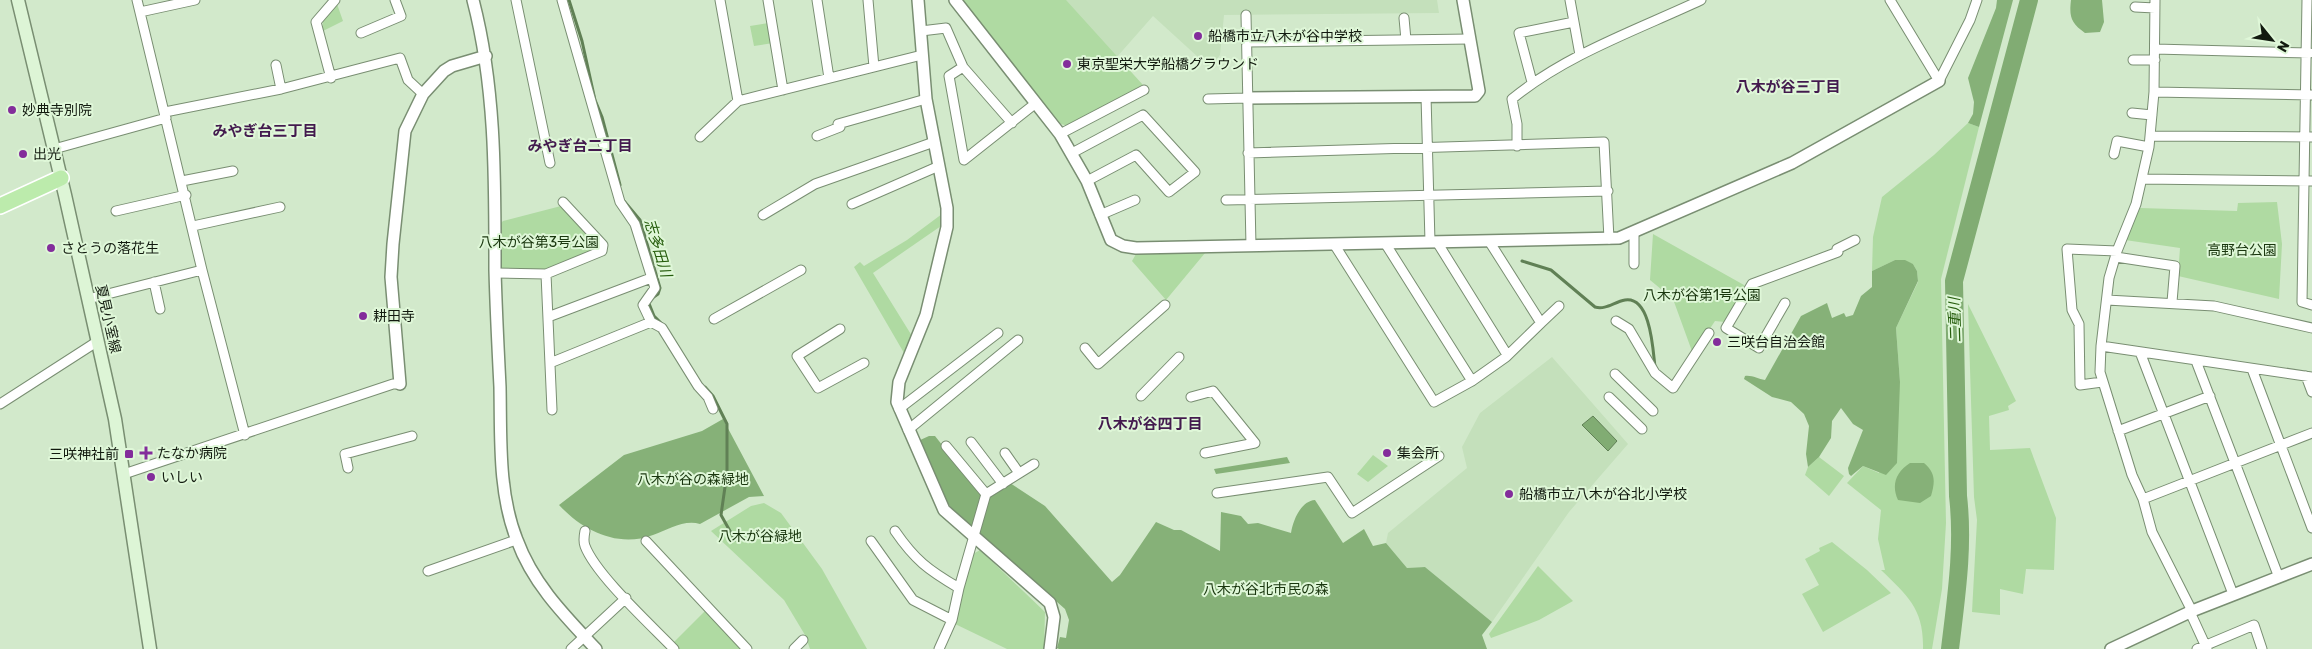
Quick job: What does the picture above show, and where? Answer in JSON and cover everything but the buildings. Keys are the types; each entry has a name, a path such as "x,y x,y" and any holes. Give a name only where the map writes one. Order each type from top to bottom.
{"main road":[{"name":"夏見小室線","path":"18,0 61,178 115,419 150,649"},
{"path":"0,206 61,178"}],"street":[{"path":"137,0 186,195 202,270 245,435"},
{"path":"140,12 195,0"},
{"path":"330,78 316,22 335,0"},
{"path":"361,33 401,16 395,0"},
{"path":"473,0 486,56 494,178 495,273 504,479 509,514 516,540 544,590 560,612 596,649"},
{"path":"516,0 550,164"},
{"path":"562,0 585,84 598,119 620,202 636,224 655,288 643,305 651,322 662,328 698,386 708,397 713,409"},
{"path":"720,0 738,101"},
{"path":"768,0 783,90"},
{"path":"817,0 829,78"},
{"path":"868,0 874,67"},
{"path":"918,0 926,99 947,208 945,240 926,315 896,393 899,409 944,510 1050,603 1054,617 1050,649"},
{"path":"955,0 1060,134 1087,181 1111,240 1122,246 1251,246 1619,238 1792,163 1939,82 1970,20 1977,0"},
{"path":"1208,99 1475,96 1479,92 1465,0"},
{"path":"1570,0 1580,55"},
{"path":"1516,146 1517,124 1512,99 1532,82 1580,55 1701,0"},
{"path":"1890,0 1939,82"},
{"path":"2307,0 2309,53 2308,225 2307,269 2302,302 2312,305"},
{"path":"2135,7 2155,4 2155,60 2152,115 2149,147 2136,204 2116,254 2109,278 2100,360 2102,382 2152,532 2191,612 2203,648 2254,626 2262,649"},
{"path":"1246,15 1251,246"},
{"path":"1404,18 1406,40"},
{"path":"1532,82 1520,34 1574,22"},
{"path":"921,31 946,28 963,66 1012,123"},
{"path":"1246,42 1470,39"},
{"path":"2155,49 2309,53"},
{"path":"700,137 738,101 922,55"},
{"path":"124,474 393,384 400,384 391,277 405,131 423,94 452,66 486,56"},
{"path":"54,149 165,115 330,78 400,58 408,80 423,94"},
{"path":"2133,60 2155,60"},
{"path":"276,65 282,89"},
{"path":"963,66 949,76 964,160 1036,104"},
{"path":"1060,134 1144,90"},
{"path":"2154,92 2309,95"},
{"path":"1426,96 1429,195 1434,242 1506,353 1506,357"},
{"path":"817,136 840,127 838,124 926,99"},
{"path":"2132,113 2152,115"},
{"path":"1072,153 1143,115 1195,172 1169,192 1136,155 1087,181"},
{"path":"2150,136 2308,137"},
{"path":"2114,154 2117,141 2149,147"},
{"path":"764,215 815,184 934,142"},
{"path":"1248,153 1604,142 1609,239"},
{"path":"852,204 939,166"},
{"path":"182,181 233,171"},
{"path":"2142,179 2308,181"},
{"path":"1226,200 1608,191"},
{"path":"116,211 186,195"},
{"path":"1100,214 1136,200"},
{"path":"495,273 546,274 602,251 603,245 563,202"},
{"path":"193,226 280,207"},
{"path":"1634,233 1634,264"},
{"path":"1786,303 1760,348 1726,328 1752,284 1837,250 1855,240"},
{"path":"1489,241 1541,323"},
{"path":"1385,243 1472,381"},
{"path":"1334,244 1434,402 1472,381 1506,357 1558,306"},
{"path":"2102,382 2080,385 2079,324 2072,310 2067,249 2116,254 2174,266 2172,302"},
{"path":"88,299 202,270"},
{"path":"714,319 801,270"},
{"path":"546,274 552,410"},
{"path":"548,317 651,278"},
{"path":"154,282 160,309"},
{"path":"2106,300 2172,302 2214,306 2312,328"},
{"path":"1085,348 1098,364 1165,305"},
{"path":"1616,321 1629,329 1655,373 1674,388 1709,333"},
{"path":"550,363 651,322"},
{"path":"840,329 797,356 818,388 864,363"},
{"path":"899,409 998,333"},
{"path":"908,430 1018,340"},
{"path":"0,404 98,341"},
{"path":"2101,346 2309,376 2312,392"},
{"path":"2140,352 2233,594"},
{"path":"1141,396 1180,358"},
{"path":"2196,361 2278,575"},
{"path":"2252,369 2312,528"},
{"path":"1614,374 1653,411"},
{"path":"1191,397 1213,391 1255,443 1204,453"},
{"path":"2118,431 2210,396"},
{"path":"1609,398 1642,429"},
{"path":"2142,499 2312,433"},
{"path":"348,468 345,454 412,436"},
{"path":"970,442 1003,484"},
{"path":"946,446 986,494"},
{"path":"1005,453 1019,474"},
{"path":"1216,493 1328,477 1352,514 1439,456"},
{"path":"939,649 952,620 958,588 986,494 1034,464"},
{"path":"586,531 584,540 586,548 598,567 674,649"},
{"path":"895,531 911,554 931,572 958,588"},
{"path":"428,571 516,540"},
{"path":"646,542 747,649"},
{"path":"871,542 913,600 952,620"},
{"path":"2111,649 2233,594 2278,575 2312,564"},
{"path":"571,649 626,598"},
{"path":"794,649 803,640"}],"shaded area":[{"name":"船橋市立八木が谷中学校","path":"1060,0 1437,0 1439,13 1224,15 1220,55 1210,68 1153,16 1116,58"},
{"name":"船橋市立八木が谷北小学校","path":"1552,357 1628,444 1569,512 1492,622 1425,567 1407,568 1386,543 1388,533 1467,468 1462,447 1480,413"},
{"path":"1593,416 1617,441 1608,451 1582,425"}],"green space":[{"name":"東京聖栄大学船橋グラウンド","path":"962,0 1066,0 1143,85 1068,126 1061,124"},
{"path":"1997,0 2013,0 1979,127 1968,123 1973,114 1974,102 1968,78 1996,8"},
{"path":"2071,0 2102,0 2104,22 2100,32 2085,33 2074,23 2070,11"},
{"path":"337,4 343,21 323,31 323,21"},
{"path":"769,23 773,43 754,46 750,26"},
{"path":"1968,123 1979,127 1941,279 1946,523 1942,589 1932,649 1923,649 1921,623 1917,613 1906,596 1881,570 1885,570 1878,539 1881,510 1847,483 1863,466 1879,473 1900,382 1896,328 1918,282 1917,271 1913,264 1895,260 1872,271 1873,237 1882,197 1934,155"},
{"name":"高野台公園","path":"2277,202 2282,244 2279,299 2178,276 2180,248 2125,240 2136,211 2140,208 2237,211 2238,203"},
{"name":"八木が谷第3号公園","path":"561,206 598,244 598,250 543,271 505,271 501,268 499,225 503,221"},
{"path":"942,214 941,226 873,273 912,336 904,353 854,267 860,262 864,266 907,240"},
{"name":"八木が谷第1号公園","path":"1653,234 1744,285 1745,288 1725,322 1715,321 1693,354 1673,299 1650,280"},
{"path":"1205,253 1166,300 1132,261 1136,254"},
{"path":"1895,260 1905,260 1913,264 1917,271 1918,281 1896,328 1900,382 1897,463 1886,475 1863,466 1851,476 1848,468 1863,430 1853,424 1841,408 1832,421 1831,438 1819,457 1808,467 1806,454 1809,426 1804,414 1791,402 1772,397 1744,379 1745,376 1765,380 1801,316 1827,303 1832,318 1844,313 1846,317 1853,315 1861,296 1872,287 1872,271"},
{"path":"1968,304 2016,401 2008,406 2009,410 1989,416 1990,450 2030,448 2056,518 2054,570 2026,569 2023,594 2000,589 2000,615 1972,612 1977,520 1974,497"},
{"name":"八木が谷の森緑地","path":"723,419 764,496 749,497 700,524 682,524 640,539 614,538 602,535 579,522 559,505 624,455 702,431"},
{"name":"八木が谷北市民の森","path":"929,436 935,436 981,494 1010,483 1045,506 1112,582 1120,575 1156,522 1174,530 1181,530 1220,551 1221,512 1241,516 1248,524 1258,523 1291,533 1298,512 1310,501 1315,500 1343,543 1364,529 1373,546 1386,543 1407,568 1425,567 1492,622 1482,635 1487,649 1059,649 1057,648 1060,637 1066,638 1069,620 1065,609 952,509 945,500 918,441"},
{"path":"1373,455 1388,466 1368,482 1357,474"},
{"path":"1287,457 1290,463 1216,474 1214,469"},
{"path":"1819,457 1844,476 1829,496 1805,475 1808,467"},
{"path":"1910,463 1924,463 1933,474 1934,482 1931,496 1920,503 1898,500 1896,494 1896,479 1901,470"},
{"name":"八木が谷緑地","path":"764,503 781,513 822,569 867,649 810,649 805,635 784,600 711,531 751,506"},
{"path":"1832,542 1867,570 1891,593 1823,632 1802,594 1819,585 1805,559 1820,551 1819,548"},
{"path":"980,550 1045,612 1044,649 1007,649 953,623 973,554"},
{"path":"1538,566 1573,601 1539,620 1491,638 1489,634"},
{"path":"706,610 743,649 678,649 673,643"}],"waterway":[{"name":"志多田川","path":"569,0 582,41 595,100 602,117 620,185"},
{"name":"二重川","path":"1950,649 1960,534 1954,281 2029,0"},
{"name":"志多田川","path":"624,201 640,220 660,288 658,294 648,301 654,316 666,328"},
{"path":"1522,261 1551,270 1595,307 1606,307 1625,300 1634,301 1645,315 1649,326 1655,367"},
{"name":"志多田川","path":"705,387 713,396 727,424 727,473 721,515 735,540"}],"place":[{"name":"船橋市立八木が谷中学校","path":"1198,36"},
{"name":"東京聖栄大学船橋グラウンド","path":"1067,64"},
{"name":"妙典寺別院","path":"12,110"},
{"name":"出光","path":"23,154"},
{"name":"さとうの落花生","path":"51,248"},
{"name":"耕田寺","path":"363,316"},
{"name":"三咲台自治会館","path":"1717,342"},
{"name":"たなか病院","path":"146,453"},
{"name":"集会所","path":"1387,453"},
{"name":"三咲神社前","path":"129,454"},
{"name":"いしい","path":"151,477"},
{"name":"船橋市立八木が谷北小学校","path":"1509,494"}],"district":[{"name":"八木が谷三丁目","path":"1788,87"},
{"name":"みやぎ台三丁目","path":"265,131"},
{"name":"みやぎ台二丁目","path":"580,146"},
{"name":"八木が谷四丁目","path":"1150,424"}]}
